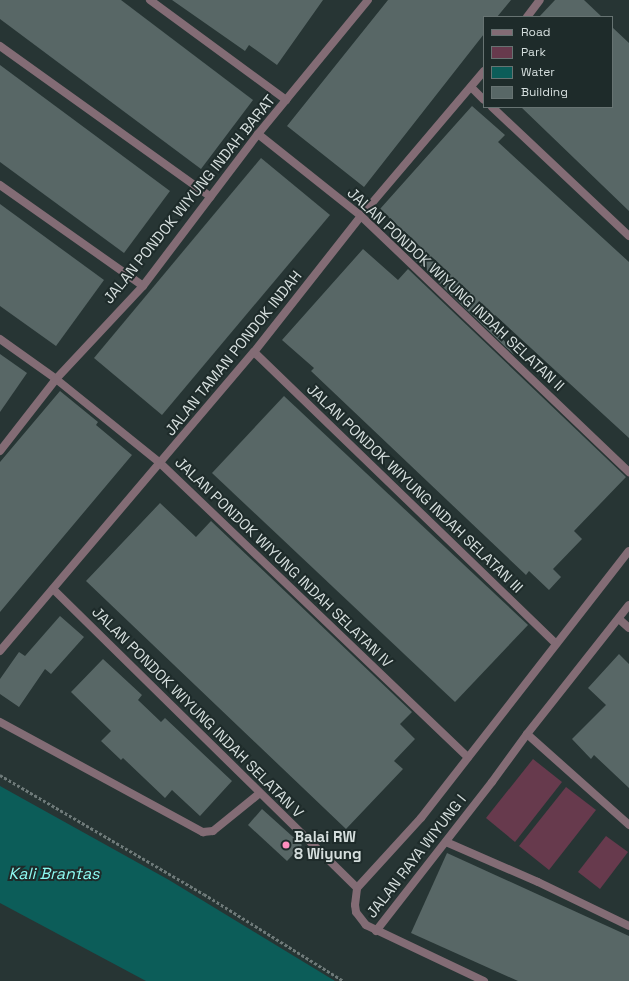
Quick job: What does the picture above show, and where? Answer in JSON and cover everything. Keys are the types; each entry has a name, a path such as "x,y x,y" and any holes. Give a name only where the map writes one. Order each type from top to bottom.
{"street":[{"path":"150,0 286,100"},
{"name":"JALAN PONDOK WIYUNG INDAH BARAT","path":"0,451 56,379 143,286 258,134 368,0"},
{"path":"528,16 540,0"},
{"path":"0,46 211,197"},
{"name":"JALAN TAMAN PONDOK INDAH","path":"0,651 254,352 361,216 483,72"},
{"path":"471,87 483,99"},
{"path":"493,108 629,236"},
{"name":"JALAN PONDOK WIYUNG INDAH SELATAN II","path":"258,134 361,216 629,472"},
{"path":"0,185 143,286"},
{"name":"JALAN PONDOK WIYUNG INDAH SELATAN IV","path":"0,339 56,379 160,463 468,757"},
{"name":"JALAN PONDOK WIYUNG INDAH SELATAN III","path":"254,352 556,644"},
{"name":"JALAN RAYA WIYUNG I","path":"629,551 421,818 357,888 355,905 356,912 366,925 376,931 446,842 527,734 629,605"},
{"name":"JALAN PONDOK WIYUNG INDAH SELATAN V","path":"53,589 357,888"},
{"path":"619,619 629,628"},
{"path":"0,722 202,832 213,831 260,793"},
{"path":"527,734 629,824"},
{"path":"446,842 538,882 629,926"},
{"path":"376,931 484,981"}],"path":[{"path":"0,775 204,894 344,981"}],"green space":[{"path":"533,759 562,782 515,842 486,818"},
{"path":"566,787 596,810 549,870 519,846"},
{"path":"606,836 628,852 600,889 578,872"}],"water":[{"name":"Kali Brantas","path":"0,786 169,880 335,981 146,981 0,903"}],"building":[{"path":"0,0 121,0 253,100 201,169 0,19"},
{"path":"172,0 323,0 277,65 249,45 245,51"},
{"path":"388,0 511,0 498,16 483,16 483,35 364,187 287,126"},
{"path":"555,0 584,0 601,16 540,16"},
{"path":"613,28 629,43 629,211 522,108 613,108"},
{"path":"0,65 170,191 124,253 0,162"},
{"path":"472,106 505,135 498,142 629,262 629,438 495,315 490,320 514,355 416,261 425,251 380,209"},
{"path":"261,158 330,215 162,415 94,358"},
{"path":"0,204 104,280 56,346 0,306"},
{"path":"363,249 398,280 408,269 626,477 574,531 582,539 553,569 561,577 549,590 529,571 526,575 311,371 314,368 282,340"},
{"path":"0,354 27,373 0,412"},
{"path":"60,391 98,422 96,425 132,455 0,612 0,462"},
{"path":"284,396 528,625 455,702 212,473"},
{"path":"160,503 196,537 211,521 412,712 400,724 415,739 394,761 403,769 346,829 86,581"},
{"path":"60,616 84,637 51,674 45,669 19,707 0,694 0,679 19,652 25,656"},
{"path":"619,654 629,664 629,788 594,755 591,759 572,739 606,705 588,688"},
{"path":"103,659 142,695 138,700 161,722 165,718 232,781 200,816 172,790 165,798 123,758 121,760 101,741 111,731 71,692"},
{"path":"262,809 302,845 287,861 248,825"},
{"path":"447,853 629,936 629,981 518,981 411,933"}],"place":[{"name":"Balai RW 8 Wiyung","path":"286,845"}]}
